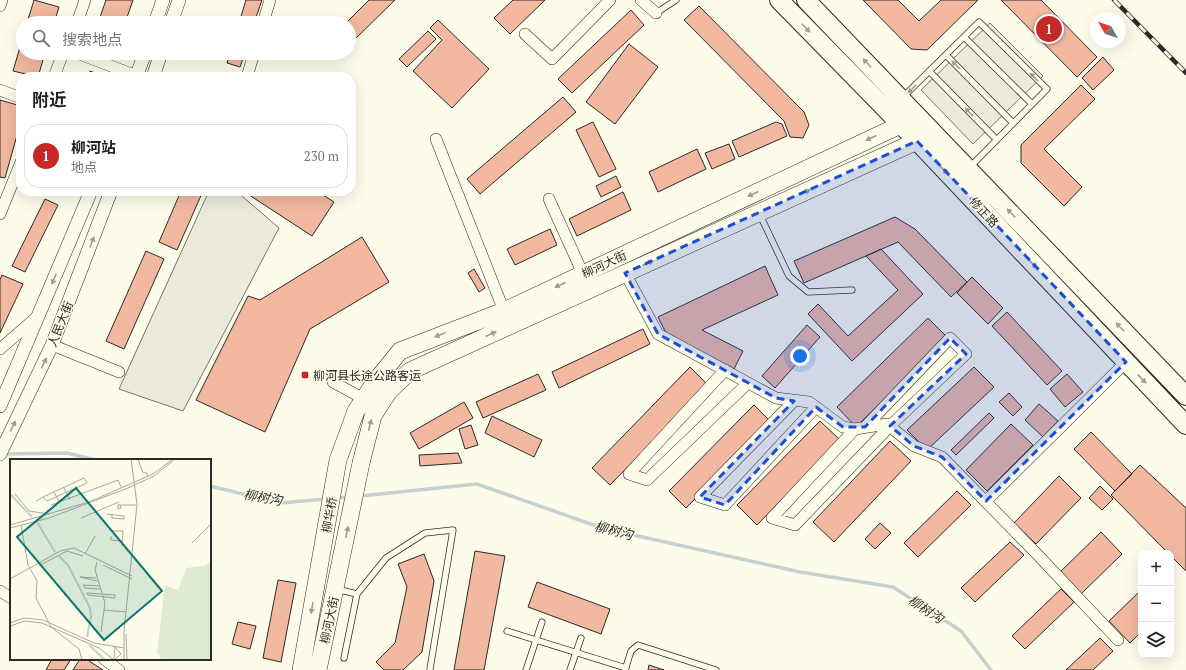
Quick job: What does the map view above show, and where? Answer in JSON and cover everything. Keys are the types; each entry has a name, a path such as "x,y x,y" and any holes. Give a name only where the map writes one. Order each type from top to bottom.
{"highway":[{"name":"修正路","path":"779,0 917,141 1186,425"},
{"name":"修正路","path":"806,0 1186,396"}],"main road":[{"name":"柳河大街","path":"338,460 356,411 375,382 400,351 504,311 899,124 919,117"},
{"name":"柳河大街","path":"361,463 373,416 389,391 410,371 917,141 933,132"},
{"name":"柳华桥","path":"319,570 338,460"},
{"name":"柳华桥","path":"340,570 361,463"},
{"name":"柳河大街","path":"301,670 319,570"},
{"name":"柳河大街","path":"318,670 340,570"}],"street":[{"path":"0,6 2,0"},
{"path":"79,16 84,0"},
{"path":"157,16 163,0"},
{"path":"174,16 179,0"},
{"path":"265,16 270,0"},
{"path":"525,34 552,59 610,0"},
{"path":"641,0 656,13"},
{"path":"56,72 60,60"},
{"path":"95,60 126,72"},
{"path":"137,72 142,60"},
{"path":"156,72 160,60"},
{"path":"248,72 252,60"},
{"path":"0,90 16,96"},
{"path":"436,139 504,311"},
{"path":"0,214 16,174"},
{"path":"0,184 11,186"},
{"name":"人民大街","path":"0,406 89,196"},
{"name":"人民大街","path":"0,454 52,345 109,196"},
{"path":"548,198 584,274"},
{"path":"625,273 658,334 776,398 809,402 842,427 860,428 887,424 914,446 942,457 1118,640"},
{"path":"0,349 39,316"},
{"path":"950,338 966,354 890,426 795,525 772,518 950,338"},
{"path":"52,345 119,372"},
{"path":"986,502 1126,362"},
{"path":"725,370 629,474 647,480 748,383"},
{"path":"333,382 364,399"},
{"path":"794,401 700,497 725,505 816,407"},
{"path":"0,591 10,597"},
{"path":"105,660 119,670"}],"lane":[{"path":"656,13 676,0"},
{"path":"902,99 979,22 1047,89 968,168"},
{"path":"964,37 1032,104"},
{"path":"946,55 1013,123"},
{"path":"930,71 996,139"},
{"path":"759,212 789,276 808,292 852,290"},
{"path":"344,658 357,594 386,558 425,533 453,530 430,669"},
{"path":"335,589 357,594"},
{"path":"526,670 542,622"},
{"path":"507,631 625,669 631,651 638,645 716,670"},
{"path":"570,670 581,638"}],"highlighted area":[{"path":"917,141 1126,362 986,501 942,457 914,446 890,426 966,354 950,338 865,427 843,427 816,407 725,505 700,497 794,401 776,398 658,334 625,273"}],"shaded area":[{"path":"990,23 1043,76 973,144 921,90"},
{"path":"207,196 242,196 279,228 183,411 119,389"}],"building":[{"path":"34,0 59,7 56,16 29,16"},
{"path":"106,0 133,0 127,16 100,16"},
{"path":"246,0 262,0 256,16 241,16"},
{"path":"369,0 395,0 356,38 356,16 353,16"},
{"path":"513,0 545,0 510,34 494,18"},
{"path":"863,0 898,0 919,21 941,0 978,0 927,50 911,49"},
{"path":"1001,0 1041,0 1097,57 1077,77"},
{"path":"699,6 804,112 809,125 803,138 790,137 784,121 684,20"},
{"path":"631,10 644,25 572,93 558,79"},
{"path":"438,20 489,69 452,108 413,71 442,40 430,28"},
{"path":"428,31 436,39 407,67 399,59"},
{"path":"629,44 658,67 615,124 586,102"},
{"path":"1103,57 1114,70 1093,90 1082,78"},
{"path":"16,60 43,60 39,72 13,71"},
{"path":"228,60 242,60 240,67 227,63"},
{"path":"1081,85 1095,99 1044,149 1082,187 1064,206 1021,163 1021,145"},
{"path":"563,97 576,112 480,194 467,179"},
{"path":"0,100 16,105 16,139 5,178 0,177"},
{"path":"593,122 616,169 599,177 576,130"},
{"path":"776,122 782,124 787,136 739,157 732,141"},
{"path":"729,144 735,159 712,169 705,153"},
{"path":"697,149 706,169 658,192 649,172"},
{"path":"616,176 621,187 601,197 596,186"},
{"path":"623,192 631,210 577,236 569,219"},
{"path":"179,196 201,196 177,250 159,242"},
{"path":"251,196 325,196 334,202 312,236"},
{"path":"45,199 58,205 25,272 12,266"},
{"path":"895,217 915,229 967,282 951,297 898,242 804,283 794,261"},
{"path":"550,229 557,245 515,265 507,249"},
{"path":"362,237 389,282 310,329 265,432 196,400 248,296 260,300"},
{"path":"881,249 923,294 852,361 808,314 818,304 848,336 898,290 866,256"},
{"path":"146,251 164,259 124,349 106,341"},
{"path":"765,266 778,295 702,330 743,351 734,369 667,335 658,317"},
{"path":"474,269 485,288 479,292 468,273"},
{"path":"2,275 23,284 0,333 0,280"},
{"path":"972,277 1003,308 988,324 957,293"},
{"path":"1007,312 1062,371 1047,385 992,326"},
{"path":"928,318 947,337 856,427 837,407"},
{"path":"807,325 820,337 775,388 762,376"},
{"path":"643,329 650,344 559,388 552,372"},
{"path":"690,367 708,385 610,485 592,468"},
{"path":"974,367 994,387 927,450 907,430"},
{"path":"538,374 546,390 483,418 476,402"},
{"path":"1067,374 1083,392 1065,407 1050,389"},
{"path":"1009,393 1022,407 1013,416 999,402"},
{"path":"464,402 473,418 419,449 410,433"},
{"path":"1039,404 1058,421 1043,437 1025,420"},
{"path":"754,405 771,422 686,508 669,491"},
{"path":"989,413 994,418 956,455 951,450"},
{"path":"492,416 542,440 534,457 485,433"},
{"path":"820,421 840,440 757,525 737,505"},
{"path":"1011,424 1033,445 987,491 966,470"},
{"path":"471,425 478,445 465,449 459,429"},
{"path":"1091,432 1132,474 1115,491 1074,449"},
{"path":"890,441 911,461 834,542 813,522"},
{"path":"458,453 462,463 420,466 419,455"},
{"path":"1140,465 1186,508 1186,571 1174,559 1174,550 1165,550 1111,495"},
{"path":"1059,476 1081,498 1036,544 1014,523"},
{"path":"1100,486 1113,499 1102,510 1089,498"},
{"path":"957,491 971,505 918,557 904,543"},
{"path":"880,523 891,533 875,549 865,539"},
{"path":"1101,532 1122,554 1081,594 1060,572"},
{"path":"1010,542 1024,555 975,602 961,588"},
{"path":"475,551 505,556 484,670 454,670"},
{"path":"424,554 434,581 422,652 403,670 384,670 376,662 395,643 407,587 398,564"},
{"path":"278,580 296,583 281,662 263,658"},
{"path":"537,582 610,609 601,634 528,607"},
{"path":"1061,589 1074,602 1025,649 1012,636"},
{"path":"1138,593 1138,635 1130,643 1109,621"},
{"path":"238,622 256,626 250,649 232,644"},
{"path":"1100,638 1113,651 1093,670 1066,670"},
{"path":"51,660 70,660 64,670 46,670"},
{"path":"79,660 88,660 103,670 73,670"},
{"path":"649,665 664,670 648,670"}],"waterway":[{"name":"柳树沟","path":"2,454 67,453 92,459"},
{"name":"柳树沟","path":"360,496 477,484 602,528 800,572 893,587 961,631 991,670"},
{"name":"柳树沟","path":"211,486 280,503 326,499"},
{"name":"柳树沟","path":"336,498 350,497"}],"railway":[{"path":"1114,0 1186,73"}],"place":[{"name":"柳河站","path":"1049,29"},
{"name":"柳河县长途公路客运","path":"305,375"}]}
